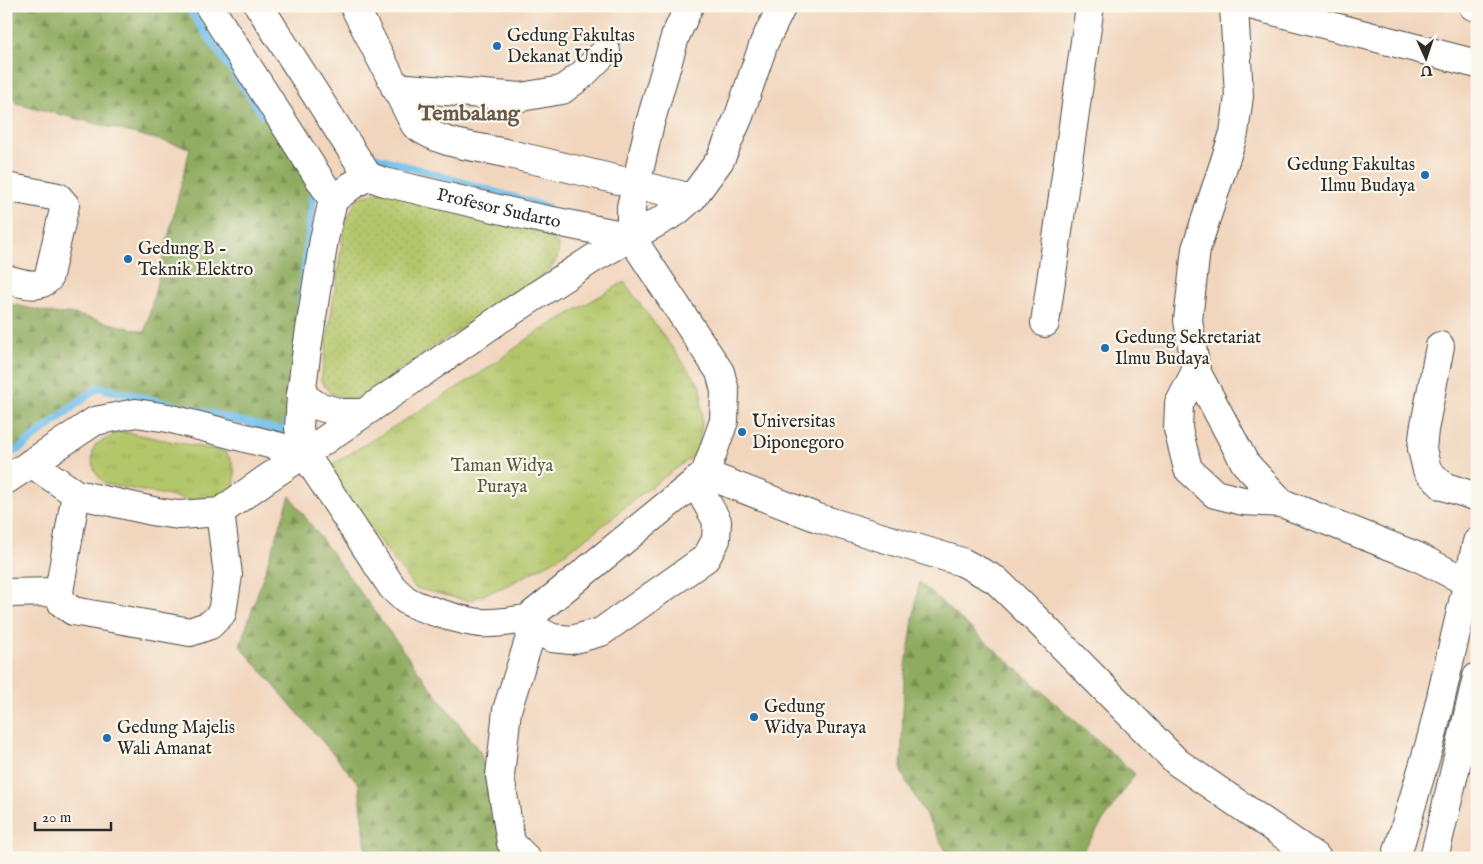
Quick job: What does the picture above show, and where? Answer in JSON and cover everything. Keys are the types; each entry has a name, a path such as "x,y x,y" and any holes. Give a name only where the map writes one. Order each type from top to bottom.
{"lane":[{"path":"209,6 333,200"},
{"path":"354,6 415,125 429,135 452,143 502,152 692,198"},
{"path":"526,858 512,842 500,776 507,710 530,624 700,478 724,421 725,391 720,372 631,237 631,207 650,123 672,47 689,6"},
{"path":"31,463 76,494 179,515 220,512 463,343 551,285 676,212 692,198 720,160 739,116 764,43 782,6"},
{"path":"1045,322 1090,6"},
{"path":"1234,6 1239,96 1234,132 1196,249 1188,320 1196,371 1246,463 1282,503"},
{"path":"1254,6 1477,64"},
{"path":"235,45 264,15 368,176 333,200 316,285 300,395 299,428 304,453 392,587 407,600 415,604 459,619 479,623 530,624 552,638 571,640 601,632 706,558 716,540 717,521 700,478"},
{"path":"396,87 521,97 562,90 582,75 606,51"},
{"name":"Profesor Sudarto","path":"368,176 384,182 528,216 631,237"},
{"path":"6,187 58,197 65,205 48,279 36,285 6,279"},
{"path":"1440,346 1422,449 1427,470 1443,486 1477,497"},
{"path":"1196,371 1179,404 1178,429 1188,469 1215,494 1243,501 1282,503 1416,556 1468,582"},
{"path":"300,395 318,406 341,413 362,413"},
{"path":"6,480 95,420 136,413 168,418 304,453"},
{"path":"700,478 818,518 962,562 996,580 1042,624 1177,762 1317,858"},
{"path":"76,494 59,592 62,603 73,612 190,632 210,625 222,612 228,575 220,512"},
{"path":"1396,858 1432,736 1477,542"},
{"path":"6,593 59,592"},
{"path":"1434,858 1477,677"}],"shaded area":[{"name":"Universitas Diponegoro","path":"6,6 1477,6 1477,858 6,858"}],"green space":[{"path":"6,6 187,6 314,188 286,432 98,387 19,449 6,454 6,303 57,314 69,313 145,332 190,148 16,103 6,84"},
{"path":"387,190 547,229 556,241 559,251 558,256 547,273 433,347 367,394 354,399 342,398 329,392 321,381 345,224 357,198"},
{"name":"Taman Widya Puraya","path":"624,282 701,387 702,425 697,453 557,559 510,584 469,601 415,588 325,469 481,373 536,333"},
{"path":"119,432 225,452 234,468 234,488 211,504 106,484 98,476 93,466 93,451 95,445"},
{"path":"290,496 480,752 503,844 518,858 367,858 359,784 240,646"},
{"path":"919,582 1135,774 1078,858 950,858 901,772 904,678"}],"waterway":[{"path":"187,6 263,115"},
{"path":"361,153 547,207"},
{"path":"301,303 314,188 312,186"},
{"path":"6,454 19,449 98,387 286,432 287,423"}],"place":[{"name":"Gedung Fakultas Dekanat Undip","path":"497,46"},
{"name":"Gedung Fakultas Ilmu Budaya","path":"1425,175"},
{"name":"Gedung B - Teknik Elektro","path":"128,259"},
{"name":"Gedung Sekretariat Ilmu Budaya","path":"1105,348"},
{"name":"Universitas Diponegoro","path":"742,432"},
{"name":"Gedung Widya Puraya","path":"754,717"},
{"name":"Gedung Majelis Wali Amanat","path":"107,738"}],"district":[{"name":"Tembalang","path":"469,114"}]}
